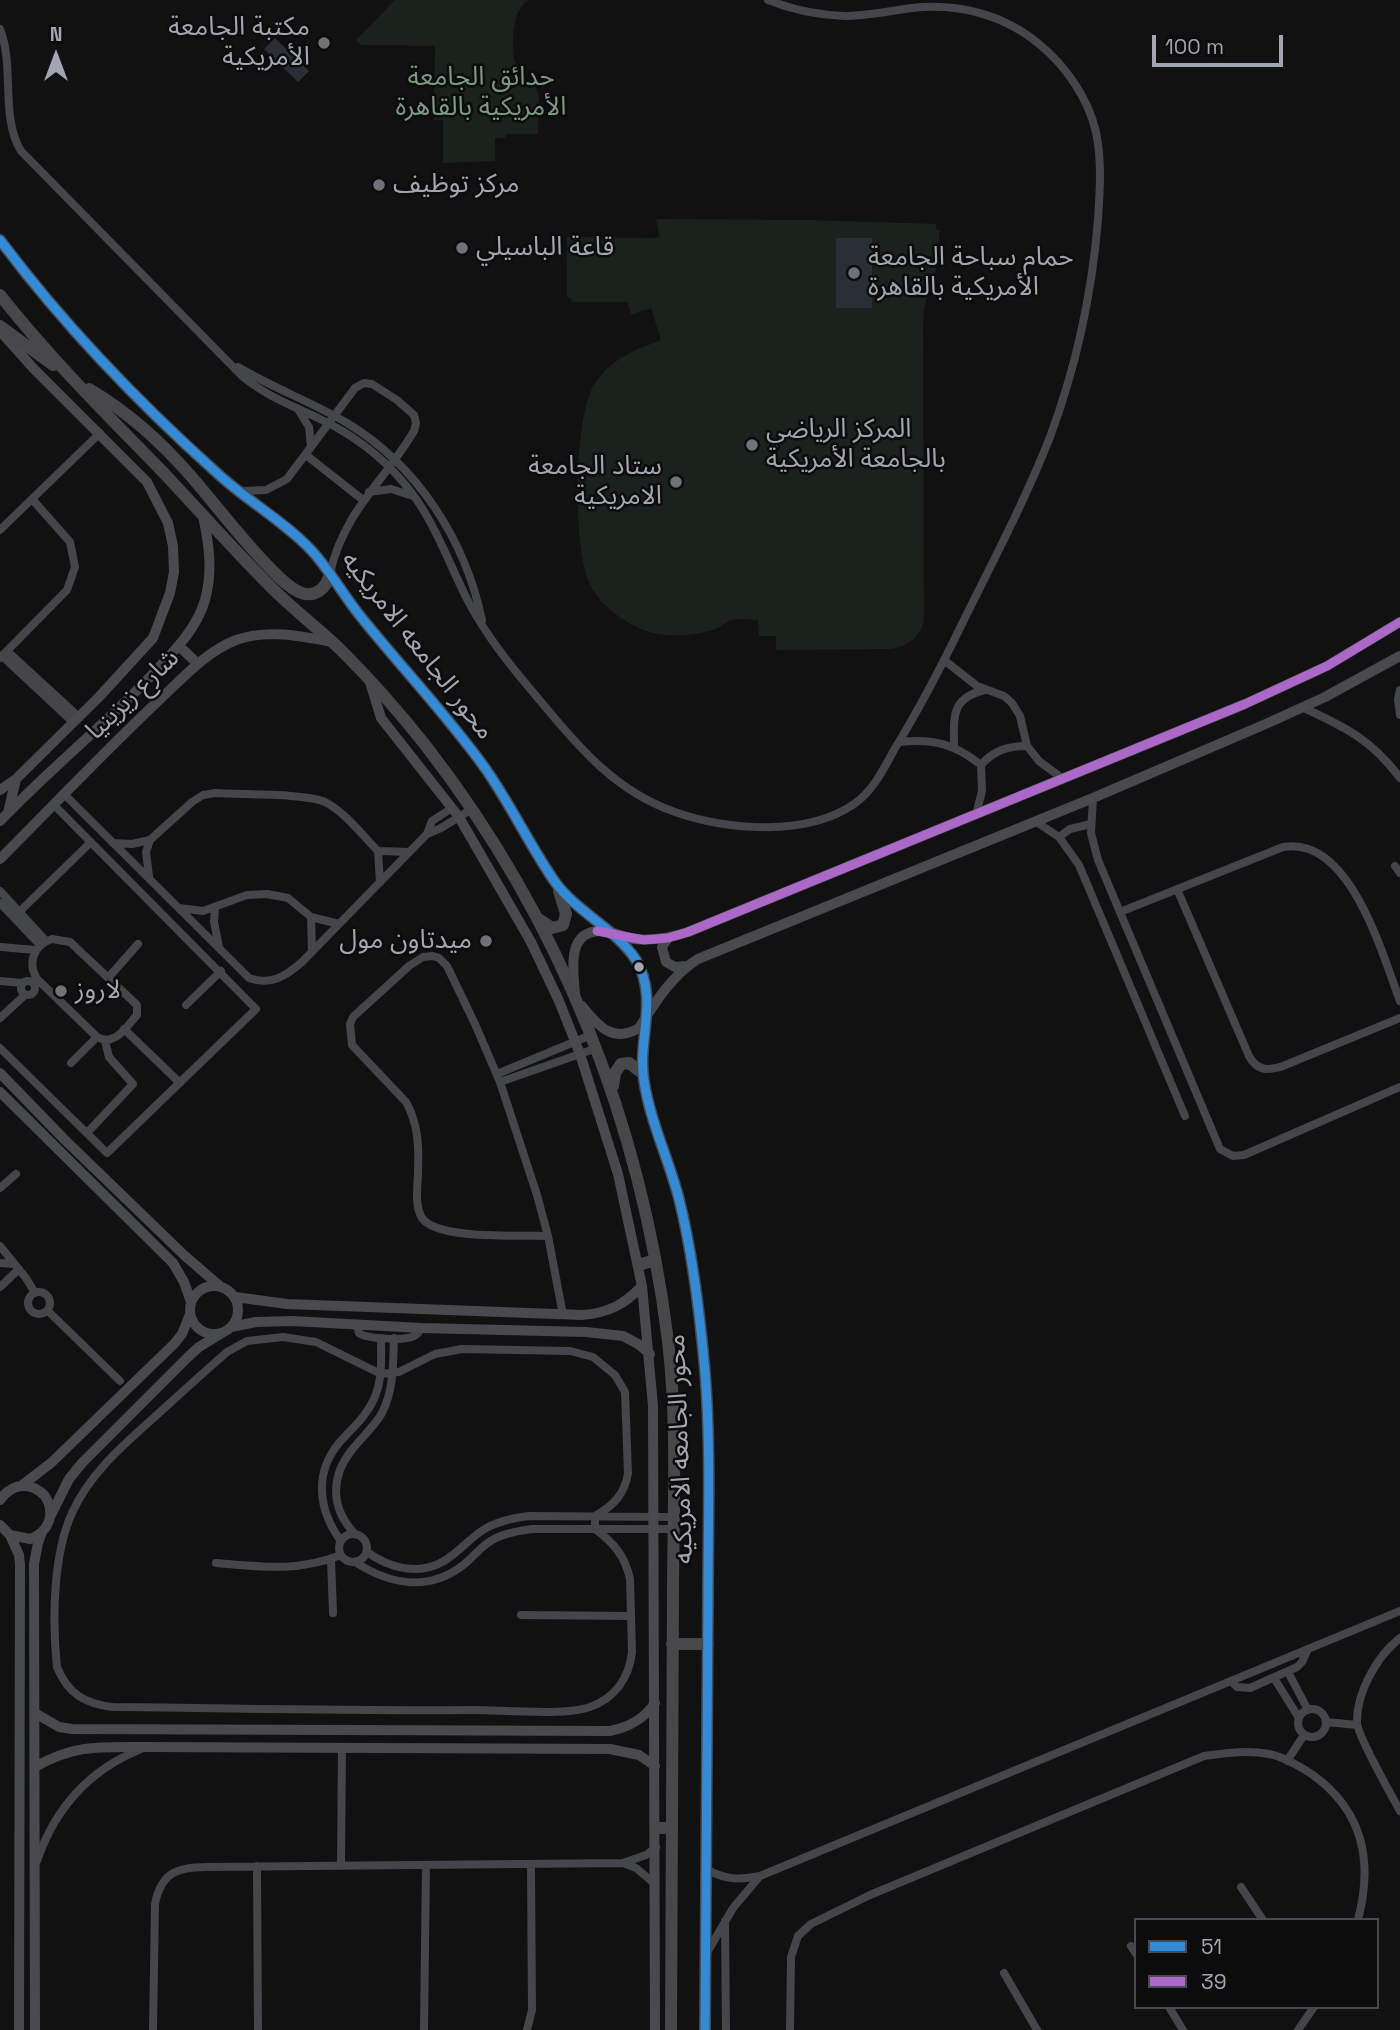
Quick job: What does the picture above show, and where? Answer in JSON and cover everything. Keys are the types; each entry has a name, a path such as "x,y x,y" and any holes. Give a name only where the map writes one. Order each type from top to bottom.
{"main road":[{"name":"محور الجامعه الامريكيه","path":"0,240 44,295 107,364 235,490 285,526 309,548 357,612 443,713 484,768 556,883 580,909 628,949 641,970 647,993 642,1073 649,1105 679,1198 702,1348 708,1423 705,2030"},
{"name":"محور الجامعه الامريكيه","path":"0,295 73,380 267,584 332,642 424,743 472,809 506,863 576,998 597,1048 612,1088 642,1199 655,1260 670,1371 673,1523 671,2030"},
{"path":"0,326 73,380 136,420 191,476 244,541 288,584 302,593 313,594 323,588 330,573"},
{"path":"536,918 552,928 560,927 565,922 566,914 556,883"},
{"path":"612,1088 615,1073 621,1065 629,1063 642,1073"},
{"path":"639,1265 655,1260"},
{"path":"672,1644 708,1644"},
{"path":"656,1828 672,1828"}],"street":[{"path":"391,462 435,528 462,588 484,628 515,673 566,733 598,766 627,789 644,799 692,818 758,828 791,825 826,817 847,808 865,795 874,784 944,660 1038,466 1072,368 1087,303 1096,239 1100,163 1095,130 1083,97 1058,62 1025,33 994,17 943,6 849,16 826,15 804,12 768,0"},
{"path":"0,29 5,49 10,124 18,146 242,376 260,390 297,409 332,420"},
{"path":"0,331 34,369 135,467 147,482 168,523 173,546 174,572 164,613 153,638 76,720 16,779 0,790"},
{"path":"227,359 332,420 360,443 391,462 429,498 451,534 473,585 484,628"},
{"path":"235,490 258,491 274,487 292,474 355,388 365,383 376,385 412,411 416,423 412,434 363,500 338,541 330,573"},
{"path":"297,409 309,427 309,452 363,500"},
{"path":"1,526 100,433"},
{"path":"369,492 391,489 416,498"},
{"path":"32,499 70,542 75,566 67,590 3,655 76,720"},
{"name":"شارع زيزينيا","path":"4,817 116,712 179,646 195,622 210,580 210,559 202,513"},
{"path":"1400,622 1327,666 1297,680 700,928 668,938 632,939 609,932 594,931 587,934 576,945 572,959 576,998 599,1026 611,1034 625,1035 633,1032 639,1028 664,991 687,966 712,953 1093,798 1304,708 1400,656"},
{"name":"شارع زيزينيا","path":"0,859 126,731 198,664 234,641 262,634 286,634 332,642"},
{"path":"179,646 198,664"},
{"path":"944,660 985,690 1004,696 1012,703 1020,716 1027,746 1039,761 1063,779"},
{"path":"370,682 381,718 455,813 531,942 559,1000 612,1151 639,1265 650,1354 655,1517 654,2028"},
{"path":"954,747 954,718 958,705 970,695 985,690"},
{"path":"1400,690 1400,715"},
{"path":"99,697 116,712"},
{"path":"1304,708 1353,731 1380,754 1400,778"},
{"path":"900,742 924,740 954,747 981,765"},
{"path":"981,765 997,751 1011,746 1027,746"},
{"path":"976,815 982,791 981,765"},
{"path":"4,817 16,779"},
{"path":"150,880 146,866 146,852 150,840 192,802 203,795 215,793 306,798 324,802 336,810 378,851 380,883"},
{"path":"64,794 249,978 267,982 285,976 312,952 427,834 432,821 472,809"},
{"path":"1093,798 1091,824 1095,851 1187,1075 1217,1144 1224,1152 1233,1156 1248,1153 1400,1087"},
{"path":"0,1048 107,1153 256,1009 54,805"},
{"path":"1035,821 1059,837 1079,865 1185,1116"},
{"path":"1059,837 1070,829 1091,824"},
{"path":"113,843 132,844 150,840"},
{"path":"17,915 91,842"},
{"path":"1120,912 1283,847 1308,849 1326,861 1354,892 1368,918 1400,1001"},
{"path":"378,851 410,852"},
{"path":"1177,888 1249,1056 1256,1066 1267,1070 1283,1066 1400,1018"},
{"path":"0,891 41,945"},
{"path":"179,908 191,911 215,908 247,895 267,894 288,898 310,917 340,924"},
{"path":"0,902 17,915"},
{"path":"215,908 219,948"},
{"path":"310,917 312,952"},
{"path":"0,947 41,945 58,938 70,942 137,1005 137,1015 113,1040 101,1039 71,1063"},
{"path":"668,938 662,947 666,962 675,967 687,966"},
{"path":"108,978 138,944"},
{"path":"0,1018 25,995 33,993 35,981 32,968 41,945"},
{"path":"1120,961 1137,953"},
{"path":"548,1236 438,1230 426,1222 419,1212 419,1156 413,1113 407,1102 352,1045 350,1024 353,1017 409,966 423,957 439,958 447,966 499,1078 529,1164 548,1236 563,1315"},
{"path":"186,1005 220,971"},
{"path":"0,981 35,981 101,1039 109,1058 133,1084 87,1133"},
{"path":"22,983 20,988 25,995"},
{"path":"124,1029 180,1083"},
{"path":"499,1078 591,1035"},
{"path":"499,1078 597,1048"},
{"path":"555,1051 559,1061"},
{"path":"1164,1067 1181,1059"},
{"path":"0,1073 185,1256 235,1297 287,1304 563,1315 594,1314 610,1310 632,1297 642,1286"},
{"path":"1171,1082 1187,1075"},
{"path":"0,1093 173,1264 184,1282 191,1302 190,1314 182,1334 174,1344 51,1463 0,1500"},
{"path":"0,1188 16,1174"},
{"path":"0,1246 35,1293"},
{"path":"0,1263 16,1266"},
{"path":"0,1287 16,1266"},
{"path":"191,1302 203,1289 221,1287"},
{"path":"43,1292 49,1297 51,1304 48,1311 37,1314 29,1308 28,1301 35,1293 43,1292"},
{"path":"35,2030 35,1553 59,1496 82,1463 194,1352 227,1330 238,1313 235,1297"},
{"path":"48,1311 120,1381"},
{"path":"190,1314 199,1329 210,1334 267,1321 615,1335 629,1338 650,1354"},
{"path":"357,1325 361,1336 381,1338 412,1338 421,1328"},
{"path":"595,1516 605,1511 621,1495 626,1485 629,1461 625,1392 615,1375 601,1361 570,1351 462,1349 435,1354 393,1374 381,1374 316,1342 283,1337 247,1341 227,1352 112,1456 79,1499 71,1515 57,1567 55,1652 60,1673 71,1692 90,1703 113,1707 579,1710 608,1698 623,1682 631,1662 630,1579 624,1560 613,1543 595,1529"},
{"path":"341,1541 323,1506 323,1473 338,1444 369,1409 377,1391 381,1374 381,1338"},
{"path":"355,1562 367,1552 366,1543 364,1538 355,1534 340,1514 336,1502 337,1476 341,1465 381,1414 393,1374 394,1338"},
{"path":"0,1486 18,1486 40,1491 49,1502 51,1515"},
{"path":"367,1552 390,1566 417,1569 444,1561 484,1529 507,1519 529,1516 655,1517 673,1523"},
{"path":"595,1516 595,1529"},
{"path":"355,1534 341,1541 341,1555 345,1559 375,1574 414,1583 432,1581 449,1574 465,1564 494,1538 513,1531 655,1529 673,1523"},
{"path":"0,1525 10,1535 19,1555 20,1565 19,2030"},
{"path":"10,1535 30,1539 42,1532"},
{"path":"216,1563 284,1569 304,1567 341,1555"},
{"path":"331,1559 333,1613"},
{"path":"706,1869 727,1879 741,1880 760,1876 1400,1611"},
{"path":"522,1615 631,1616"},
{"path":"1400,1638 1382,1654 1372,1671 1365,1688 1357,1725 1400,1811"},
{"path":"1231,1681 1237,1687 1250,1688 1300,1665 1308,1649"},
{"path":"1288,1672 1308,1710"},
{"path":"1273,1678 1298,1718 1299,1730 1304,1735 1309,1737 1321,1734 1326,1722"},
{"path":"34,1713 59,1727 72,1729 610,1731 621,1729 641,1719 655,1703"},
{"path":"1298,1718 1308,1710 1320,1712 1326,1722"},
{"path":"1326,1722 1357,1725"},
{"path":"1287,1761 1304,1735"},
{"path":"35,1767 73,1749 146,1746 610,1749 639,1755 656,1766"},
{"path":"35,1867 55,1819 69,1799 104,1767 146,1746"},
{"path":"341,1865 342,1748"},
{"path":"790,2030 790,1957 799,1936 811,1924 870,1895 1204,1756 1240,1751 1272,1754 1303,1768 1328,1786 1359,1831 1365,1870 1365,1892 1357,1918"},
{"path":"153,2030 155,1905 158,1890 166,1878 177,1870 191,1867 623,1863 646,1855 656,1847"},
{"path":"623,1863 636,1868 656,1885"},
{"path":"527,2030 532,2010 531,1864"},
{"path":"424,2030 426,1865"},
{"path":"257,1866 258,2030"},
{"path":"706,1954 733,1908 760,1876"},
{"path":"1241,1887 1262,1918"},
{"path":"725,1921 726,2030"},
{"path":"1003,1973 1037,2030"},
{"path":"1170,2009 1183,2030"},
{"path":"1303,2009 1304,2021"},
{"path":"1298,2030 1313,2009"}],"green space":[{"name":"حدائق الجامعة الأمريكية بالقاهرة","path":"395,0 529,0 523,4 516,18 513,45 517,68 530,85 535,85 539,97 538,134 506,134 505,138 495,138 495,161 443,163 443,120 434,120 435,46 361,45 356,40"},
{"name":"المركز الرياضي بالجامعة الأمريكية","path":"656,219 936,224 936,230 940,230 935,273 924,308 923,326 924,621 916,637 903,646 891,649 776,650 776,636 759,636 758,620 744,619 731,620 718,628 698,633 678,636 658,634 624,620 610,610 593,590 584,564 578,511 579,451 588,400 595,383 616,361 661,340 651,308 631,315 627,302 572,302 571,298 567,297 567,237 656,238 659,236"}],"shaded area":[{"path":"275,38 309,71 298,82 264,49"},
{"name":"حمام سباحة الجامعة الأمريكية بالقاهرة","path":"836,238 872,238 872,308 836,308"}],"transit line":[{"name":"51","path":"0,240 76,332 159,419 217,473 290,530 312,551 361,617 485,768 555,882 628,949 643,974 647,1004 643,1051 644,1081 679,1199 688,1242 698,1307 707,1400 709,1485 705,2030"},
{"name":"39","path":"597,931 644,940 668,938 688,932 1245,704 1327,666 1400,622"}],"place":[{"name":"مكتبة الجامعة الأمريكية","path":"324,43"},
{"name":"مركز توظيف","path":"379,185"},
{"name":"قاعة الباسيلي","path":"462,248"},
{"name":"حمام سباحة الجامعة الأمريكية بالقاهرة","path":"854,273"},
{"name":"المركز الرياضي بالجامعة الأمريكية","path":"752,445"},
{"name":"ستاد الجامعة الامريكية","path":"676,482"},
{"name":"ميدتاون مول","path":"486,941"},
{"name":"لاروز","path":"61,991"}]}
